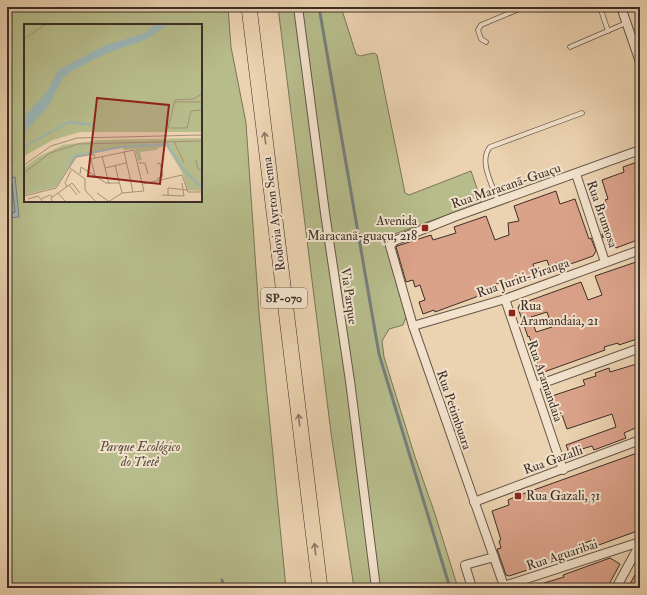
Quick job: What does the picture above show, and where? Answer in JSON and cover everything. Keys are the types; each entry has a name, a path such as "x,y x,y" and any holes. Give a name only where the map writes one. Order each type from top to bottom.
{"highway":[{"name":"Rodovia Ayrton Senna","path":"249,7 320,588"}],"street":[{"name":"Via Parque","path":"298,7 325,213 350,381 376,588"},
{"path":"621,7 640,62"},
{"name":"Rua Maracanã-Guaçu","path":"392,252 391,243 394,240 640,150"},
{"name":"Rua Brumosa","path":"576,174 606,262"},
{"name":"Rua Juriti-Piranga","path":"413,326 504,299 640,250"},
{"name":"Rua Petimbuara","path":"392,252 413,326 499,573"},
{"name":"Rua Aramandaia","path":"504,299 563,470"},
{"path":"535,386 640,348"},
{"name":"Rua Gazalli","path":"474,502 640,440"},
{"path":"616,588 640,543"},
{"name":"Rua Aguaribai","path":"499,573 504,587 640,543"},
{"path":"472,588 465,565 494,557"}],"lane":[{"path":"486,42 481,39 478,30 481,25 524,7"},
{"path":"600,7 608,31"},
{"path":"570,47 626,23"},
{"path":"498,201 485,161 486,151 490,147 582,113"}],"green space":[{"name":"Parque Ecológico do Tietê","path":"7,7 228,7 231,47 246,123 259,313 286,588 7,588"},
{"path":"278,7 341,7 356,54 360,56 374,53 377,55 405,193 409,195 471,171 481,200 480,203 389,236 385,243 406,317 403,325 389,329 382,341 384,357 458,588 354,588 331,433"}],"water":[{"path":"7,124 12,163 7,163"},
{"path":"15,177 19,217 7,218 7,178"}],"building":[{"path":"640,161 640,239 616,248 614,245 608,247 604,235 603,238 595,207 606,203 605,200 608,199 602,180 624,172 623,167"},
{"path":"556,191 560,204 575,199 589,239 591,238 596,251 593,256 565,266 563,261 549,266 547,260 533,264 537,276 524,282 509,285 508,280 494,285 495,290 435,312 434,310 423,314 419,302 425,300 420,285 415,287 413,280 406,282 396,247 397,246 431,235 433,240 456,233 454,227 486,216 495,240 509,235 508,223 519,221 514,206"},
{"path":"636,262 637,264 640,263 640,338 619,345 618,343 604,347 605,350 544,372 542,368 539,369 534,354 535,353 518,308 520,304 581,282 588,300 602,295 595,276","holes":["547,312 552,327 536,332 531,317"]},
{"path":"640,363 640,426 624,433 626,438 594,450 592,446 569,453 566,445 616,427 612,414 567,429 562,415 556,418 549,397 585,385 583,380 596,376 595,373 609,368 610,372"},
{"path":"640,452 640,530 596,546 593,540 579,545 581,552 509,576 506,575 497,549 501,548 499,541 501,540 492,511 509,505 508,500 517,496"},
{"path":"610,558 620,564 607,588 534,588 534,586 564,577 563,575"},
{"path":"640,565 640,588 628,588"}],"waterway":[{"path":"319,7 379,354 450,588"},
{"path":"222,580 224,588"}],"place":[{"name":"Avenida Maracanã-guaçu, 218","path":"425,228"},
{"name":"Rua Aramandaia, 21","path":"512,313"},
{"name":"Rua Gazali, 31","path":"518,496"}]}
